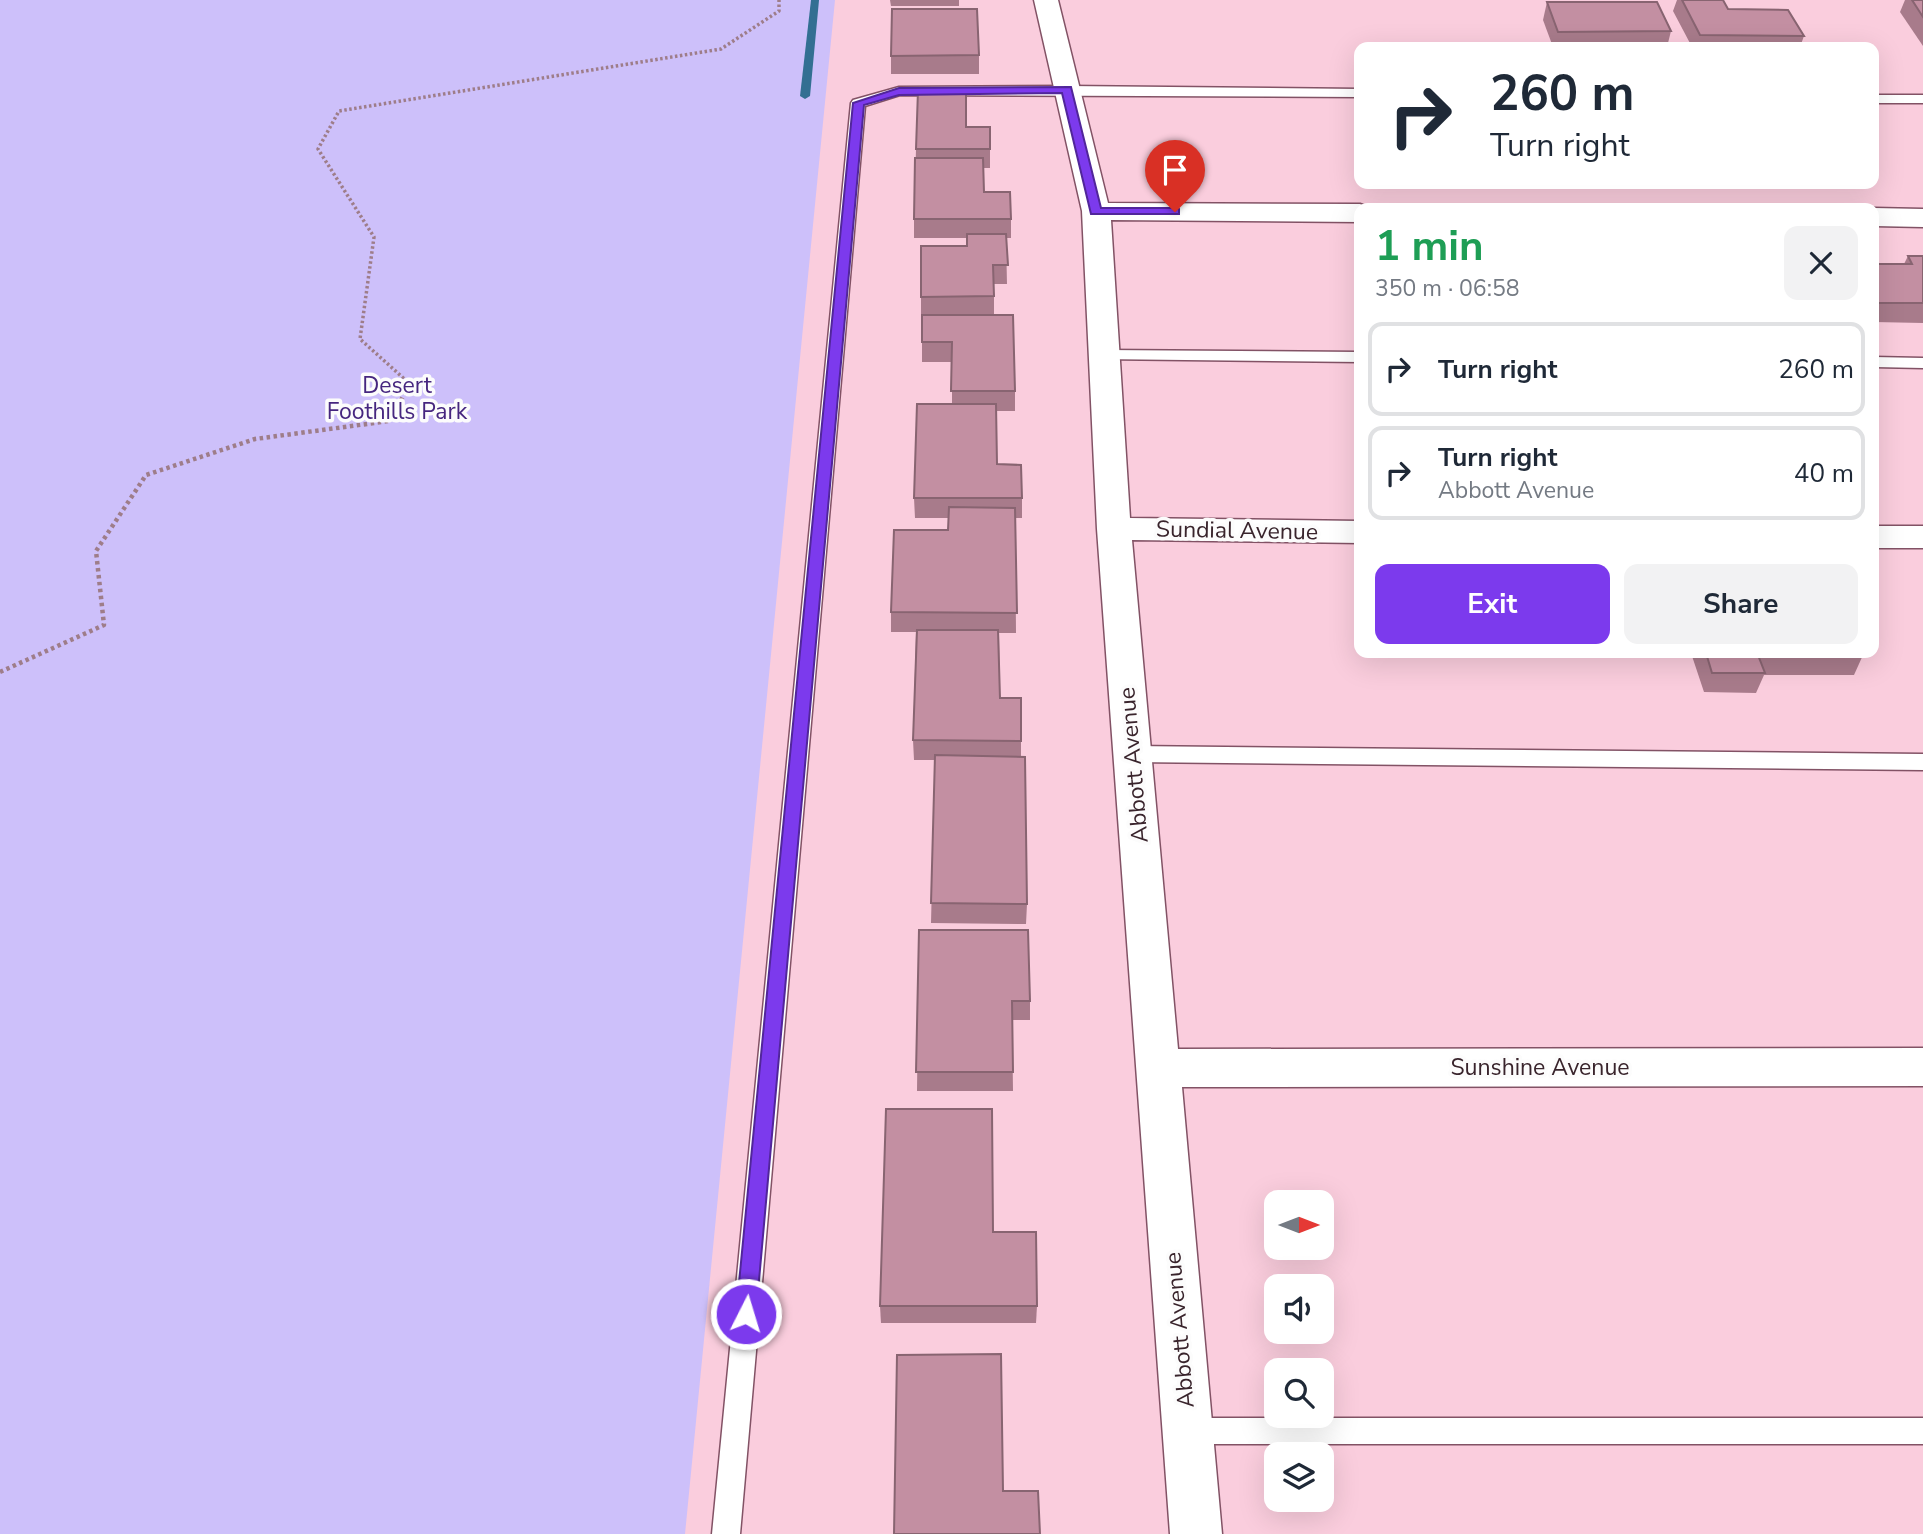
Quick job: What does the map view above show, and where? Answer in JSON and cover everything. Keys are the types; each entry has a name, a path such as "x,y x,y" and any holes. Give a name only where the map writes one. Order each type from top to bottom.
{"street":[{"name":"Abbott Avenue","path":"1046,0 1096,211 1114,529 1196,1534"},
{"path":"1096,211 1354,213"},
{"path":"1879,217 1923,218"},
{"name":"Sundial Avenue","path":"1114,529 1354,532"},
{"path":"1879,537 1923,537"},
{"name":"Sunshine Avenue","path":"1158,1068 1923,1067"}],"lane":[{"path":"726,1534 859,103 899,92 1067,90 1354,93"},
{"path":"1879,99 1923,99"},
{"path":"1104,355 1354,357"},
{"path":"1879,362 1923,363"},
{"path":"1132,754 1923,762"},
{"path":"1187,1431 1923,1432"}],"path":[{"path":"0,672 104,625 96,551 146,475 256,439 389,421 410,384 360,339 374,237 318,149 339,111 721,49 779,11 779,0"}],"green space":[{"name":"Desert Foothills Park","path":"0,0 835,0 685,1534 0,1534"}],"building":[{"path":"1682,0 1723,0 1728,9 1788,10 1804,36 1700,35"},
{"path":"1912,0 1923,0 1923,17"},
{"path":"1547,2 1657,2 1671,31 1558,32"},
{"path":"892,9 977,9 979,55 891,56"},
{"path":"966,89 966,127 990,127 990,149 916,149 918,90"},
{"path":"915,158 983,158 984,192 1010,192 1011,219 914,219"},
{"path":"967,234 1006,234 1008,265 993,265 994,296 921,297 921,246 967,246"},
{"path":"1908,256 1923,256 1923,303 1879,303 1879,264 1912,264"},
{"path":"922,315 1013,315 1015,391 951,391 952,342 922,342"},
{"path":"917,404 996,404 997,464 1021,465 1022,498 914,498"},
{"path":"949,507 1015,508 1017,613 891,612 894,530 948,530"},
{"path":"917,630 998,630 1000,698 1021,698 1021,741 913,740"},
{"path":"1708,658 1759,658 1765,673 1712,673"},
{"path":"935,755 1025,757 1027,904 931,903"},
{"path":"919,930 1028,930 1030,1001 1012,1001 1013,1072 916,1072"},
{"path":"886,1109 992,1109 993,1232 1036,1232 1037,1306 880,1306"},
{"path":"1001,1354 1003,1491 1038,1491 1040,1534 894,1534 897,1355"}],"waterway":[{"path":"805,96 815,0"}],"route":[{"path":"746,1314 859,103 899,92 1067,90 1096,211 1175,212"}]}
